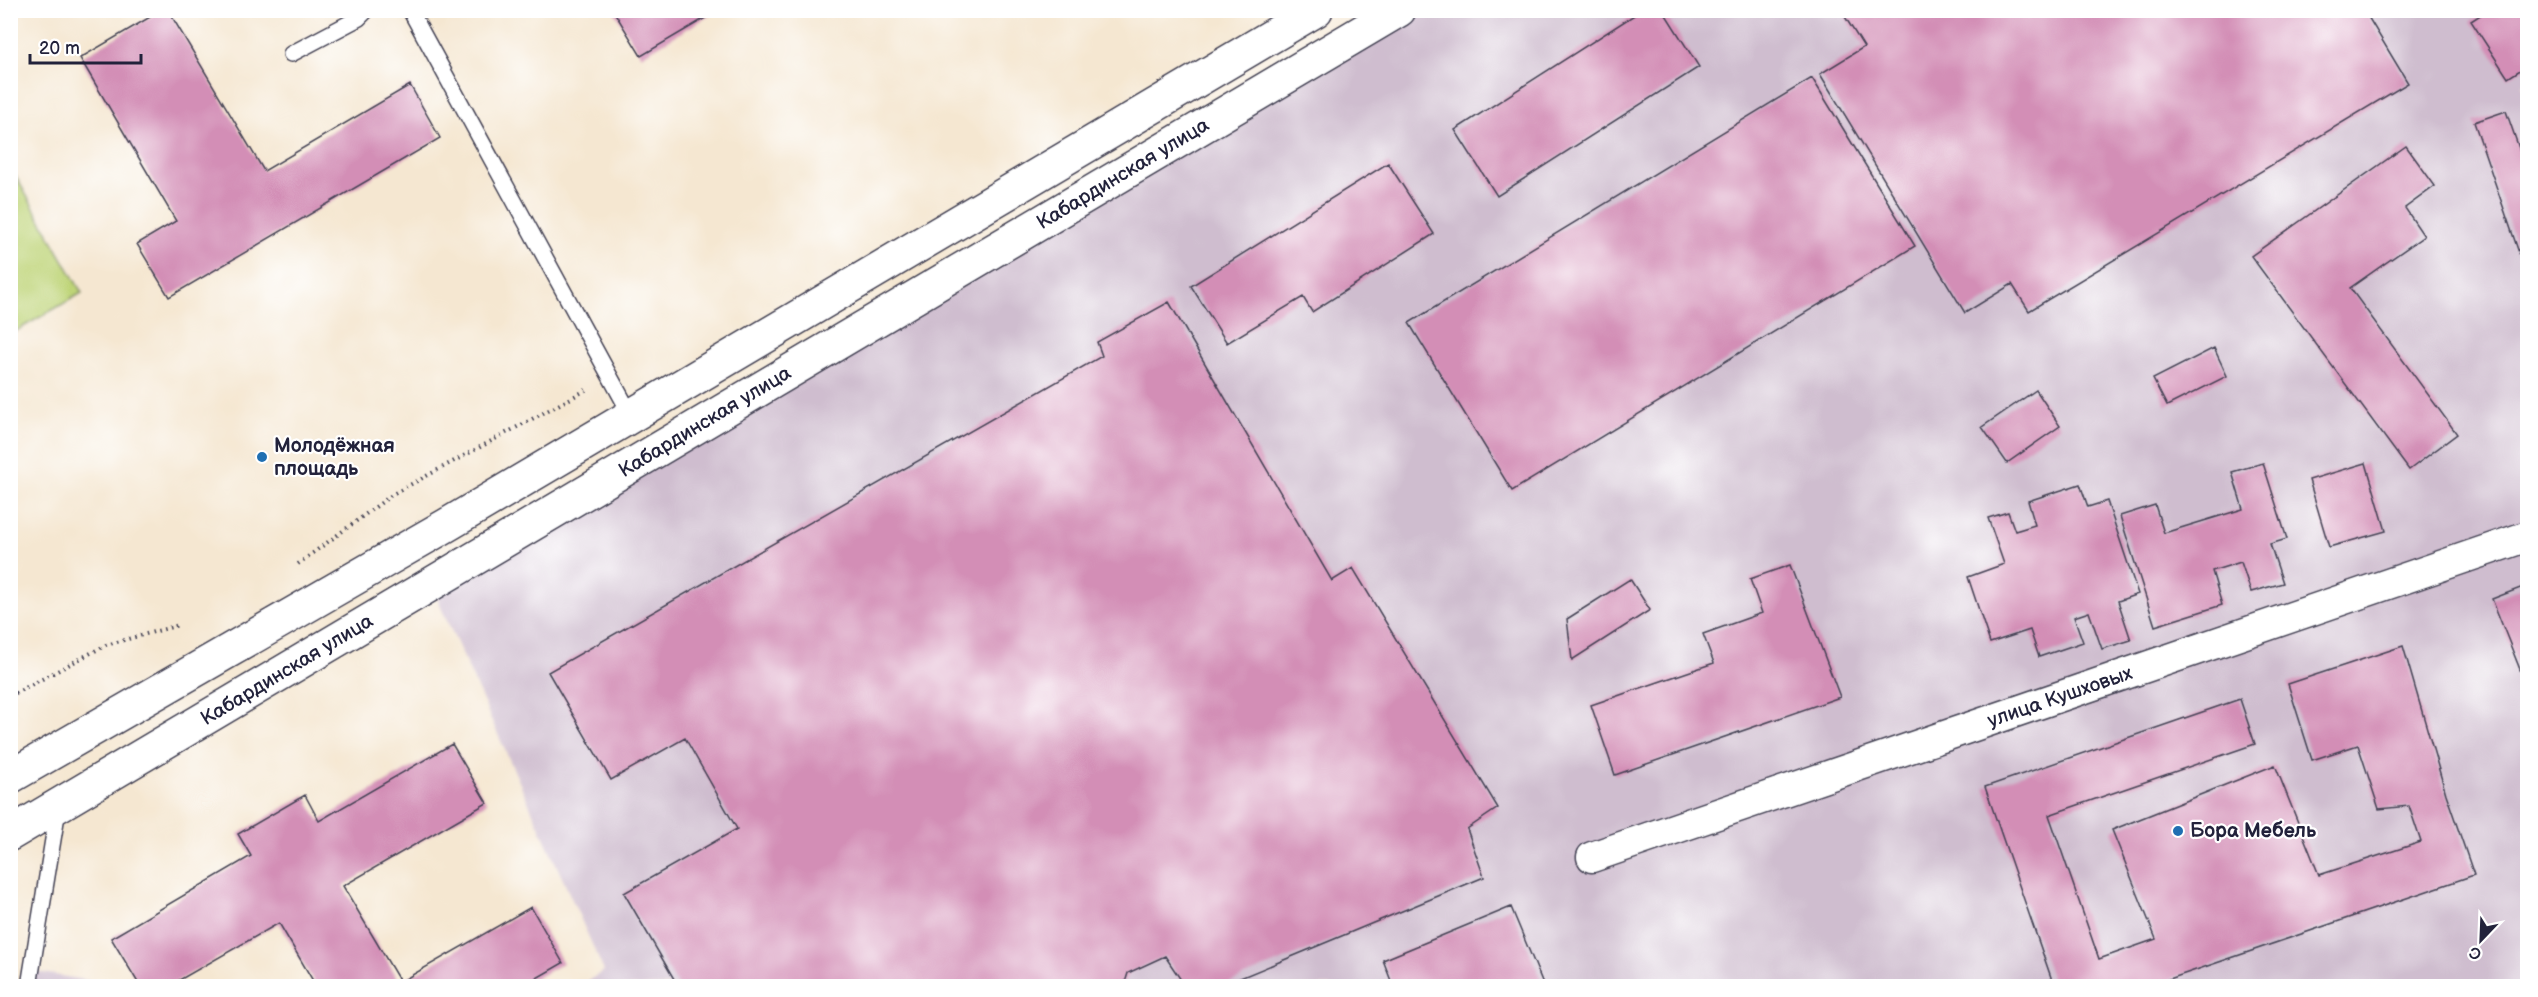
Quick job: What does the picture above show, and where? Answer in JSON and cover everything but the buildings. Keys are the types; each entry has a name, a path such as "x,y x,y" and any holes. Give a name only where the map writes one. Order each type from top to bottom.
{"main road":[{"path":"10,777 447,525 1316,10"},
{"name":"Кабардинская улица","path":"10,834 1399,10"}],"street":[{"name":"улица Кушховых","path":"1592,857 2528,536"}],"lane":[{"path":"291,54 359,18 367,10"},
{"path":"410,10 631,415"},
{"path":"29,987 58,806"}],"path":[{"path":"298,564 393,494 611,377"},
{"path":"10,696 106,645 179,625"}],"shaded area":[{"path":"1399,11 2527,11 2527,81 2522,86 2528,100 2527,986 579,986 604,971 431,585"},
{"path":"31,971 96,982 98,986 29,986"}],"green space":[{"path":"11,168 82,293 10,334"}],"place":[{"name":"Молодёжная площадь","path":"262,457"},
{"name":"Бора Мебель","path":"2178,831"}]}
